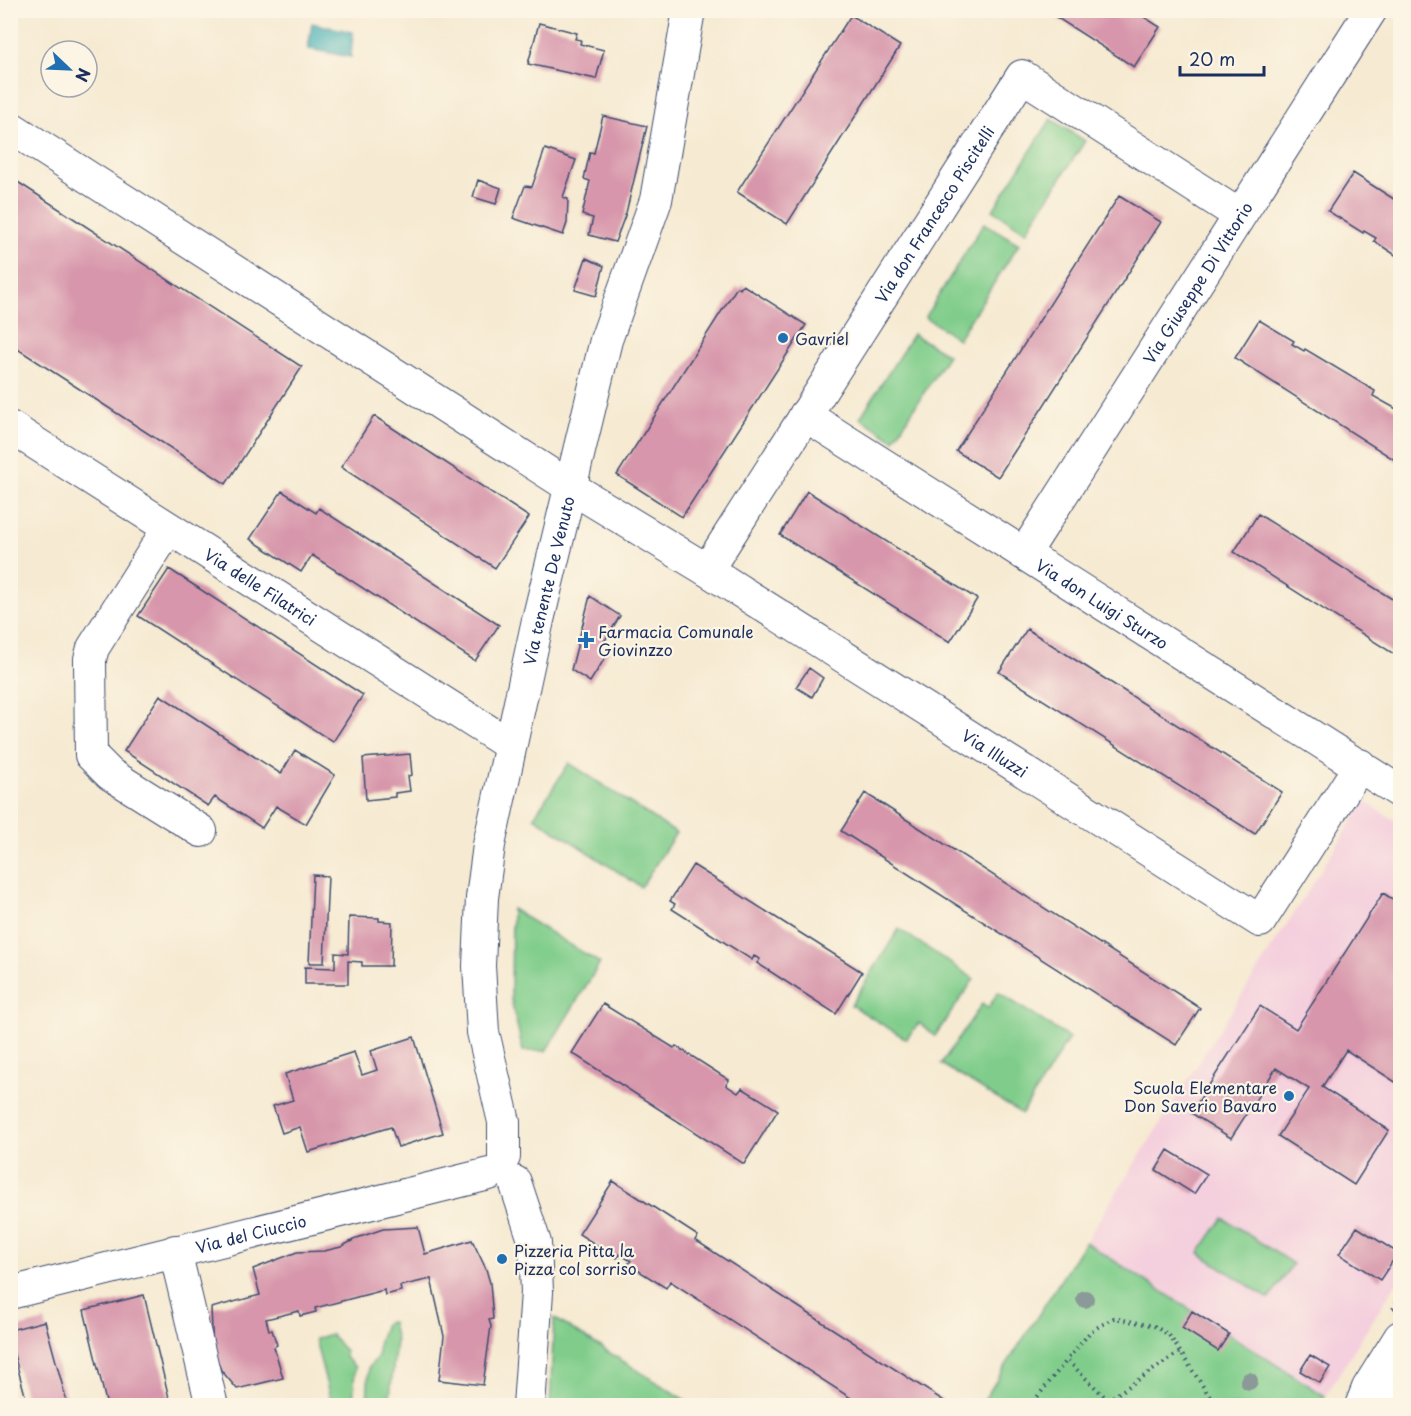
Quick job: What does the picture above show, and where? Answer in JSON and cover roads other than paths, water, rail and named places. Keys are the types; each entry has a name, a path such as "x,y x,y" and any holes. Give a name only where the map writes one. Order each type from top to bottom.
{"street":[{"name":"Via tenente De Venuto","path":"529,1406 537,1292 535,1242 503,1171 504,1122 483,1032 478,966 482,898 489,845 510,745 606,340 656,200 689,10"},
{"name":"Via Giuseppe Di Vittorio","path":"1024,554 1371,10"},
{"name":"Via don Francesco Piscitelli","path":"707,570 1022,76 1239,215"},
{"name":"Via Illuzzi","path":"10,127 572,488 707,570 1260,921 1360,765"},
{"name":"Via don Luigi Sturzo","path":"805,415 1401,792"},
{"name":"Via delle Filatrici","path":"10,427 510,745"},
{"path":"168,529 93,648 90,659 91,755 110,774 201,831"},
{"name":"Via del Ciuccio","path":"10,1293 503,1171"},
{"path":"175,1251 212,1406"},
{"path":"1361,1406 1368,1388 1401,1337"},
{"path":"1392,1406 1401,1392"}],"water":[{"path":"312,23 353,32 351,57 308,49"}],"place":[{"name":"Gavriel","path":"783,338"},
{"name":"Farmacia Comunale Giovinzzo","path":"586,640"},
{"name":"Scuola Elementare Don Saverio Bavaro","path":"1289,1096"},
{"name":"Pizzeria Pitta la Pizza col sorriso","path":"502,1259"}]}
